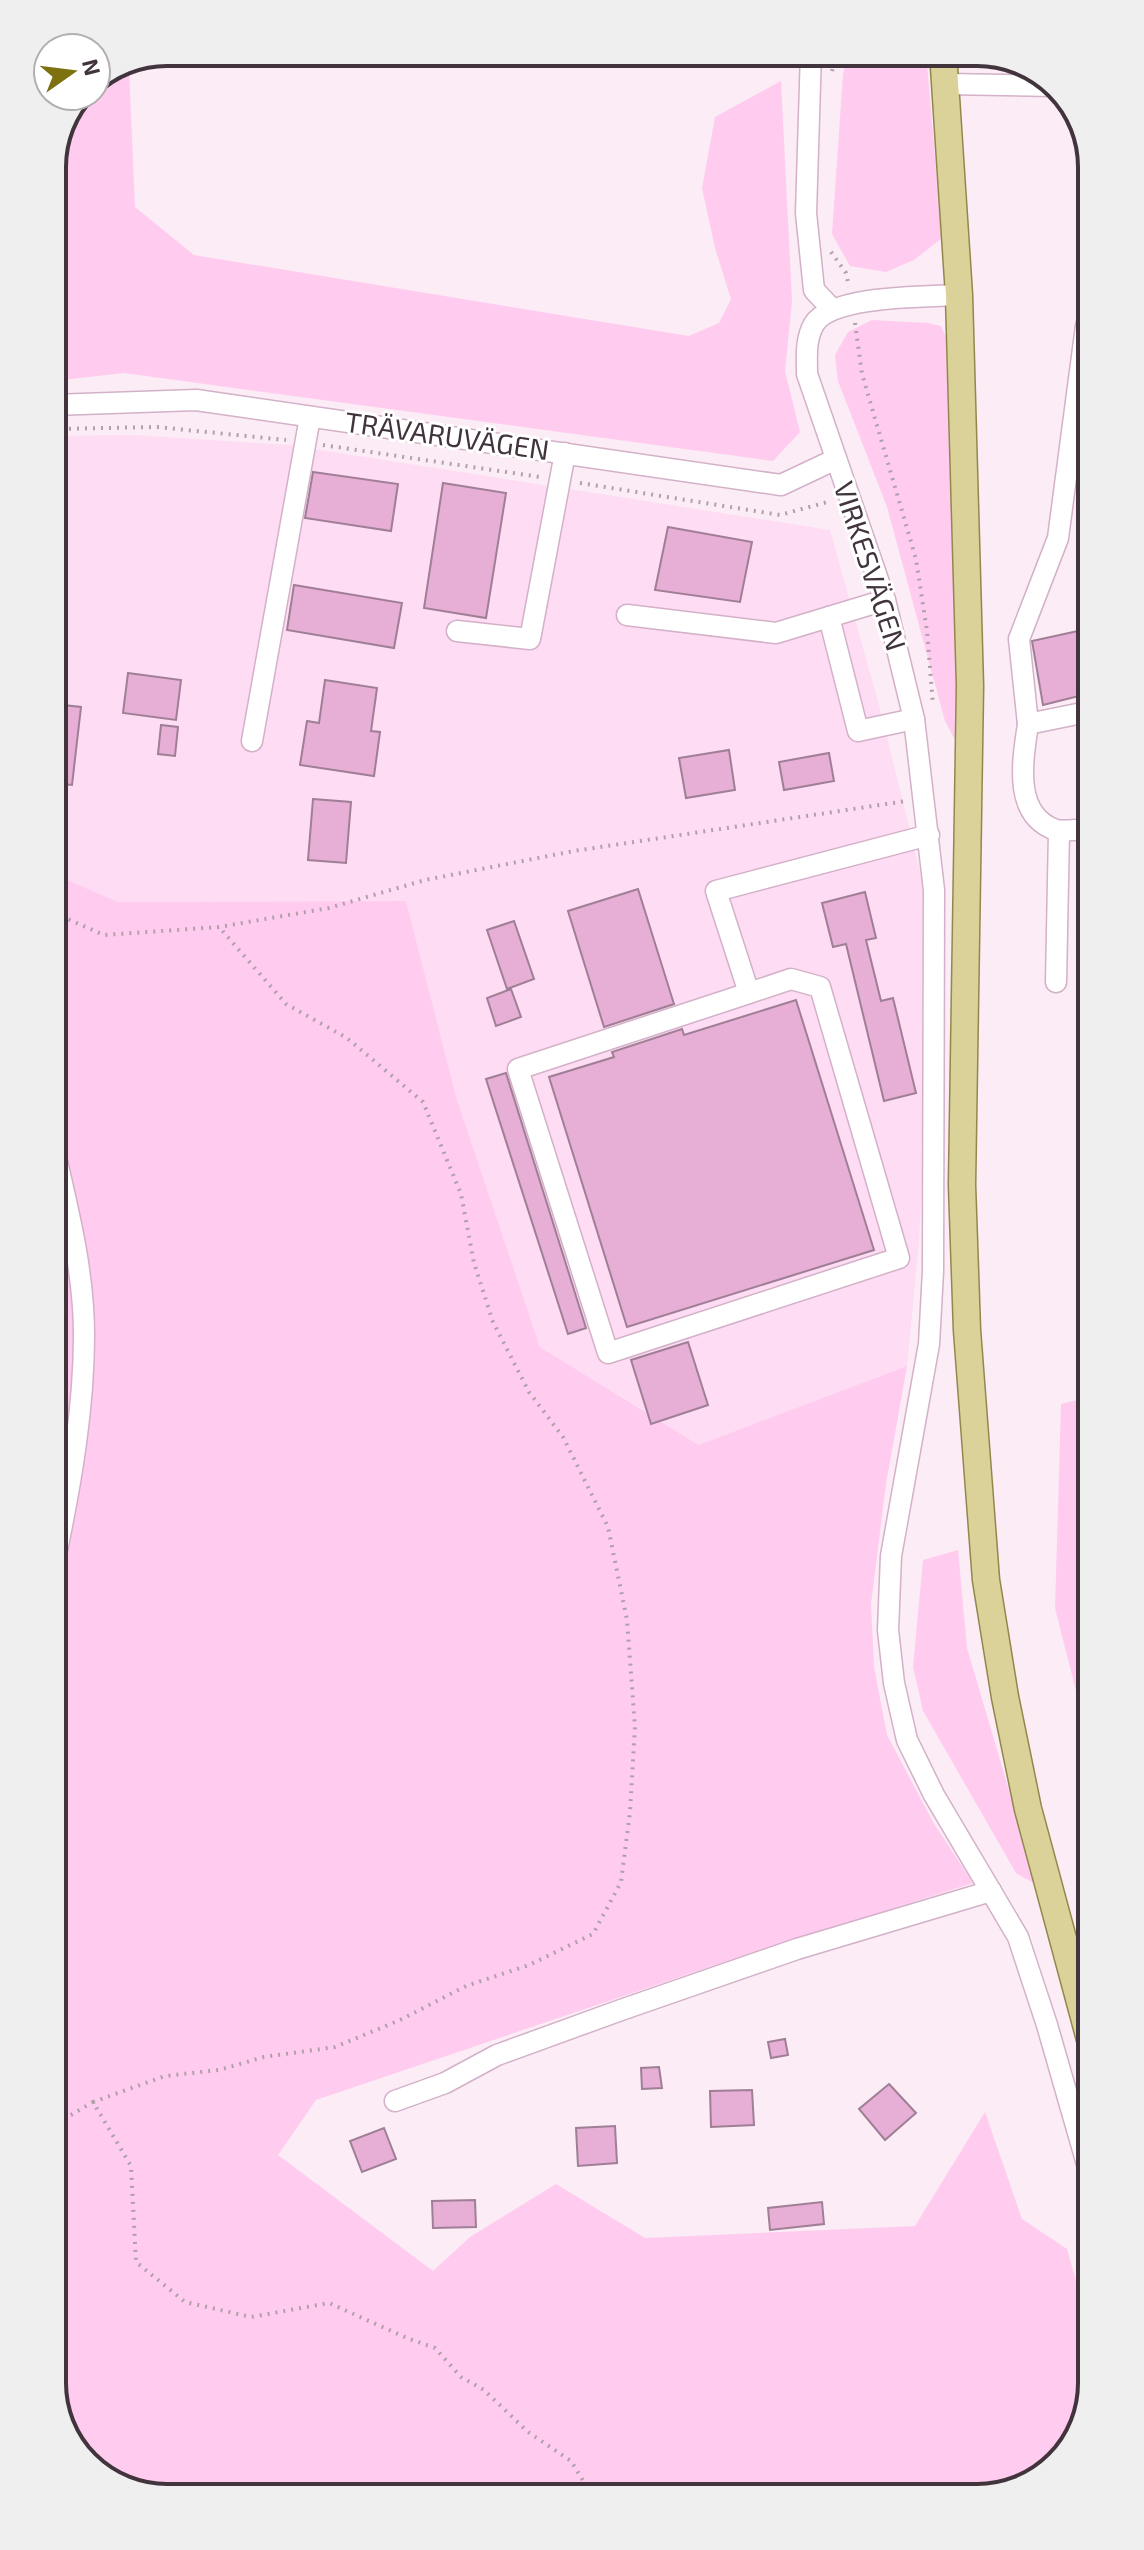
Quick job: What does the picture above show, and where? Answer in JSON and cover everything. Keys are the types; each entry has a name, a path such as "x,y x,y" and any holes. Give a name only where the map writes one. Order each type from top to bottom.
{"main road":[{"path":"944,66 959,295 970,686 962,1185 967,1330 986,1580 1005,1697 1028,1809 1078,1995"}],"street":[{"path":"811,66 806,213 814,290 842,306 959,295"},
{"path":"946,84 1036,86"},
{"name":"VIRKESVÄGEN","path":"842,306 815,322 807,343 807,374 885,600 914,719 934,890 933,1271 929,1344 891,1556 888,1630 894,1683 907,1740 934,1795 1018,1937 1078,2133"},
{"name":"TRÄVARUVÄGEN","path":"66,405 196,400 781,485 836,459"},
{"path":"252,741 310,417"},
{"path":"1078,444 1058,538 1019,639 1028,724 1021,771 1031,810 1040,821 1059,831 1078,830"},
{"path":"457,631 530,639 565,453"},
{"path":"627,615 776,633 885,600"},
{"path":"829,617 858,731 914,719"},
{"path":"1028,724 1078,714"},
{"path":"1056,982 1059,831"},
{"path":"749,993 716,891 929,835"},
{"path":"791,979 820,987 899,1258 608,1353 518,1069 749,993 791,979"},
{"path":"66,1199 76,1240 84,1334 79,1420 66,1496"},
{"path":"395,2101 445,2083 497,2055 621,2010 797,1949 991,1891"}],"path":[{"path":"829,80 832,66"},
{"path":"826,245 846,273 842,306 916,559 927,631 933,708"},
{"path":"66,429 157,427 305,442 780,515 848,496"},
{"path":"66,918 104,935 219,927 329,908 425,880 574,851 925,798"},
{"path":"66,2118 93,2102 165,2076 219,2070 264,2057 335,2047 400,2020 466,1986 529,1965 593,1934 621,1882 630,1812 635,1727 629,1635 608,1527 563,1437 529,1392 493,1322 474,1263 461,1194 423,1102 347,1038 286,1004 219,927"},
{"path":"93,2102 131,2166 136,2262 185,2302 251,2317 329,2303 435,2348 461,2377 484,2390 528,2432 571,2461 585,2484"}],"shaded area":[{"path":"845,66 927,66 942,238 914,260 886,272 850,266 832,234"},
{"path":"129,74 135,207 194,255 689,336 719,323 731,299 715,248 702,188 715,117 781,81 792,301 785,371 800,432 773,461 124,373 66,380 66,161 74,128 82,112 112,112 112,82"},
{"path":"872,320 941,326 948,342 961,751 945,721 887,507 838,381 835,355 848,332"},
{"path":"133,435 288,445 830,530 879,705 923,884 922,1015 926,1096 919,1242 907,1366 700,1445 540,1347 457,1100 406,901 118,902 66,879 66,436"},
{"path":"66,879 118,902 406,901 457,1100 540,1347 699,1445 907,1366 886,1484 871,1604 874,1667 887,1735 933,1822 973,1883 721,1963 316,2100 278,2155 433,2271 470,2237 556,2184 645,2238 915,2226 985,2112 1022,2219 1067,2249 1078,2288 1075,2409 1061,2439 1038,2463 1009,2479 990,2483 161,2484 135,2479 117,2470 83,2439 71,2415 66,2383"},
{"path":"1078,1400 1078,1699 1055,1608 1061,1404"},
{"path":"958,1550 967,1648 1037,1885 1016,1873 923,1711 913,1667 923,1560"}],"building":[{"path":"313,472 398,484 391,531 305,518"},
{"path":"443,483 506,493 486,618 424,608"},
{"path":"668,527 752,542 740,602 655,590"},
{"path":"294,585 402,603 394,648 287,630"},
{"path":"1078,631 1078,696 1043,705 1032,641"},
{"path":"128,673 181,680 176,720 123,713"},
{"path":"325,680 377,688 371,731 380,732 374,776 300,765 307,721 319,723"},
{"path":"66,705 81,707 72,785 66,784"},
{"path":"161,725 178,727 175,756 158,754"},
{"path":"729,750 735,790 686,798 679,758"},
{"path":"829,753 834,781 784,790 779,762"},
{"path":"313,799 351,802 346,863 308,860"},
{"path":"638,889 674,1004 604,1027 568,911"},
{"path":"865,892 876,938 866,940 881,1001 893,998 916,1093 884,1101 846,944 833,947 822,903"},
{"path":"514,921 534,979 507,989 487,930"},
{"path":"511,989 521,1017 496,1026 487,998"},
{"path":"796,1000 874,1250 627,1327 549,1077 614,1057 612,1052 682,1029 684,1035"},
{"path":"506,1073 586,1328 568,1334 486,1079"},
{"path":"688,1342 708,1405 651,1424 631,1360"},
{"path":"785,2039 788,2055 771,2058 768,2042"},
{"path":"659,2067 662,2088 642,2089 641,2068"},
{"path":"889,2084 916,2113 885,2140 859,2109"},
{"path":"752,2090 754,2125 711,2127 710,2091"},
{"path":"615,2126 617,2163 578,2166 576,2128"},
{"path":"384,2128 396,2159 362,2172 350,2141"},
{"path":"475,2200 476,2227 433,2228 432,2201"},
{"path":"822,2202 824,2224 770,2230 768,2208"}]}
